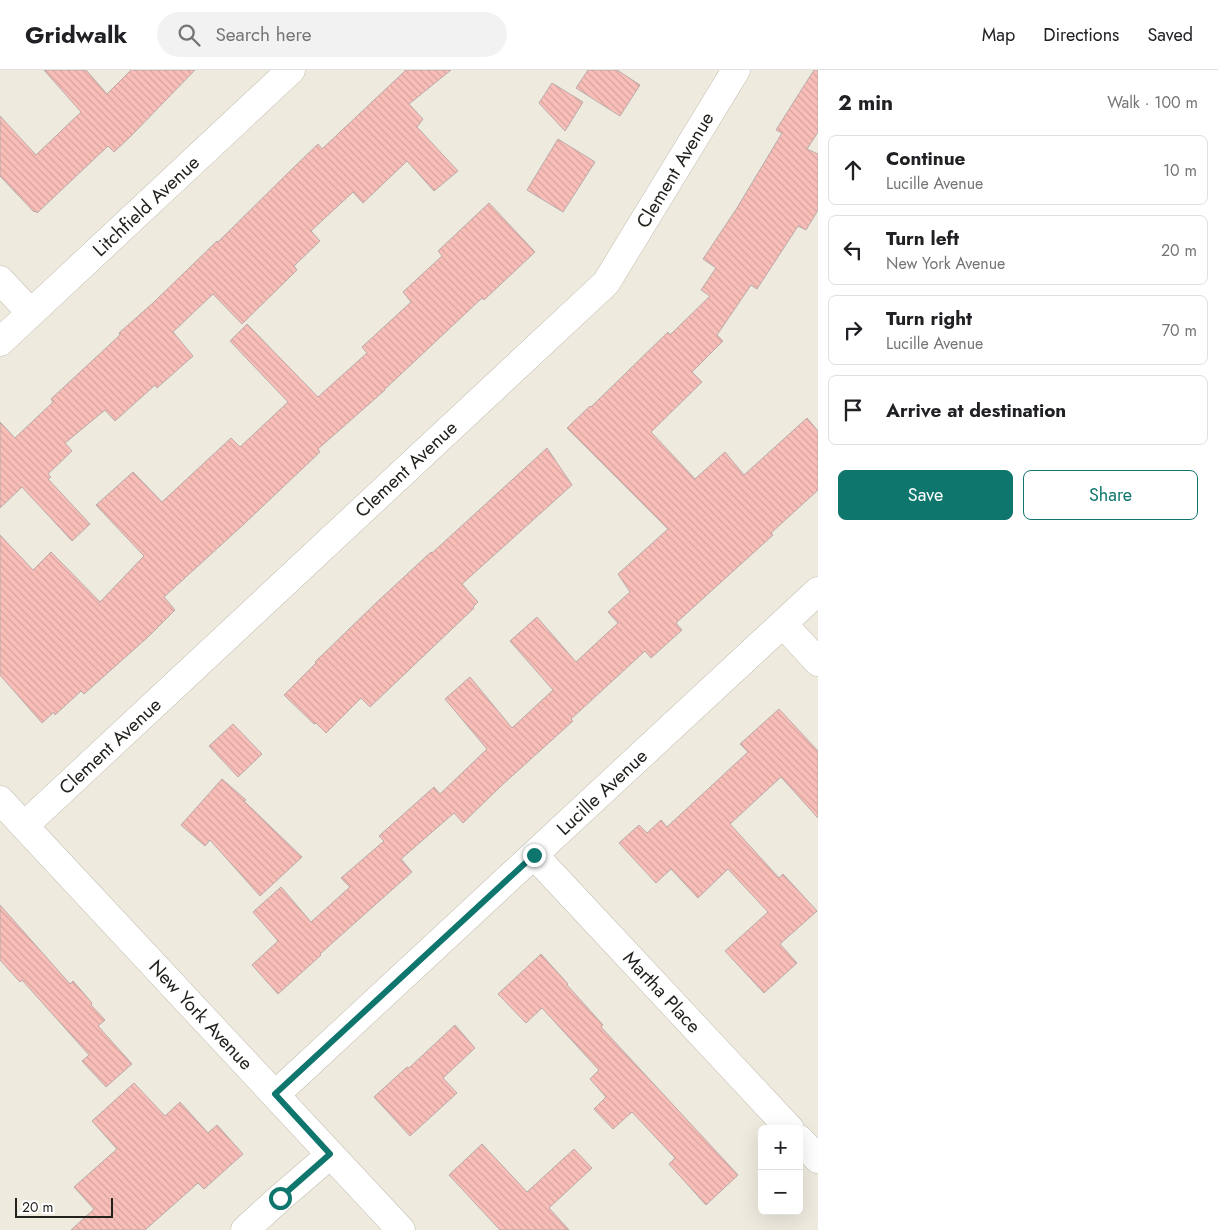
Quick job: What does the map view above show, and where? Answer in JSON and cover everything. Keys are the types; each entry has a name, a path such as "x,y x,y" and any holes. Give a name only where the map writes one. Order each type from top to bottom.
{"street":[{"name":"Clement Avenue","path":"24,826 606,283 736,70"},
{"name":"Litchfield Avenue","path":"0,342 280,74"},
{"path":"0,280 31,313"},
{"name":"Lucille Avenue","path":"275,1094 818,591"},
{"path":"783,624 818,662"},
{"name":"New York Avenue","path":"0,800 400,1230"},
{"name":"Martha Place","path":"534,855 786,1125"},
{"path":"803,1143 818,1159"},
{"path":"245,1230 330,1154"}],"building":[{"path":"44,70 86,70 107,94 131,70 195,70 114,152 108,146 37,213 0,176 0,116 36,155 81,112"},
{"path":"406,70 451,70 409,104 423,119 417,127 458,171 434,191 407,161 363,203 353,192 311,231 320,241 294,266 297,270 242,324 213,294 173,332 193,356 157,388 155,385 115,421 105,410 65,443 72,451 48,474 51,477 48,479 90,524 72,541 22,487 0,508 0,422 15,438 53,402 51,399 120,335 119,333 218,242 318,144 322,149"},
{"path":"588,70 617,70 640,85 620,116 576,88"},
{"path":"814,70 818,70 818,132 807,149 818,154 818,210 806,230 798,226 757,289 751,285 717,335 723,341 692,372 702,382 651,432 695,479 725,452 744,475 807,418 818,431 818,490 771,533 773,535 676,623 682,630 651,658 645,651 463,823 454,813 401,859 412,872 278,994 252,965 278,941 253,912 281,887 311,922 350,887 341,878 384,841 379,836 434,787 440,794 487,749 445,699 470,677 512,728 553,690 510,641 537,617 576,662 618,623 608,612 630,592 618,574 668,529 567,428 668,332 670,335 710,296 701,290 716,268 703,259 737,208 782,133 776,130"},
{"path":"552,83 583,102 565,131 539,103"},
{"path":"558,139 595,162 563,212 527,190"},
{"path":"489,203 535,252 484,300 482,298 385,390 318,449 320,452 164,597 175,610 148,637 84,694 81,691 55,715 54,712 42,723 0,675 0,535 33,570 51,552 100,602 144,556 96,505 133,472 162,502 231,438 240,447 288,402 230,341 247,324 318,397 367,353 362,347 411,302 403,292 442,256 438,251"},
{"path":"547,448 572,485 462,584 478,602 474,608 370,707 361,698 326,733 316,723 314,724 284,695 377,602"},
{"path":"779,709 818,751 818,818 781,777 730,824 779,878 783,874 817,911 780,944 797,963 764,993 725,951 768,912 728,869 698,898 671,869 656,883 619,843 639,825 647,833 661,820 667,827 748,752 740,744"},
{"path":"233,724 262,754 238,777 209,746"},
{"path":"222,779 246,800 244,801 302,857 260,896 210,840 205,846 181,825"},
{"path":"0,905 70,984 73,981 92,1003 91,1005 105,1020 98,1026 132,1064 106,1087 82,1061 89,1055 22,980 20,982 0,960"},
{"path":"541,954 603,1025 601,1027 738,1175 706,1205 669,1164 675,1158 632,1112 613,1129 594,1109 606,1097 590,1079 599,1070 542,1008 526,1023 498,994"},
{"path":"455,1025 475,1048 443,1078 457,1093 410,1136 374,1097 407,1067 409,1068"},
{"path":"134,1083 165,1116 180,1102 208,1133 217,1125 243,1154 204,1189 198,1183 145,1230 71,1230 94,1209 74,1187 117,1149 92,1121"},
{"path":"482,1144 527,1192 574,1149 592,1168 549,1208 569,1230 500,1230 449,1175"}],"route":[{"path":"280,1198 330,1154 275,1094 534,855"}]}
